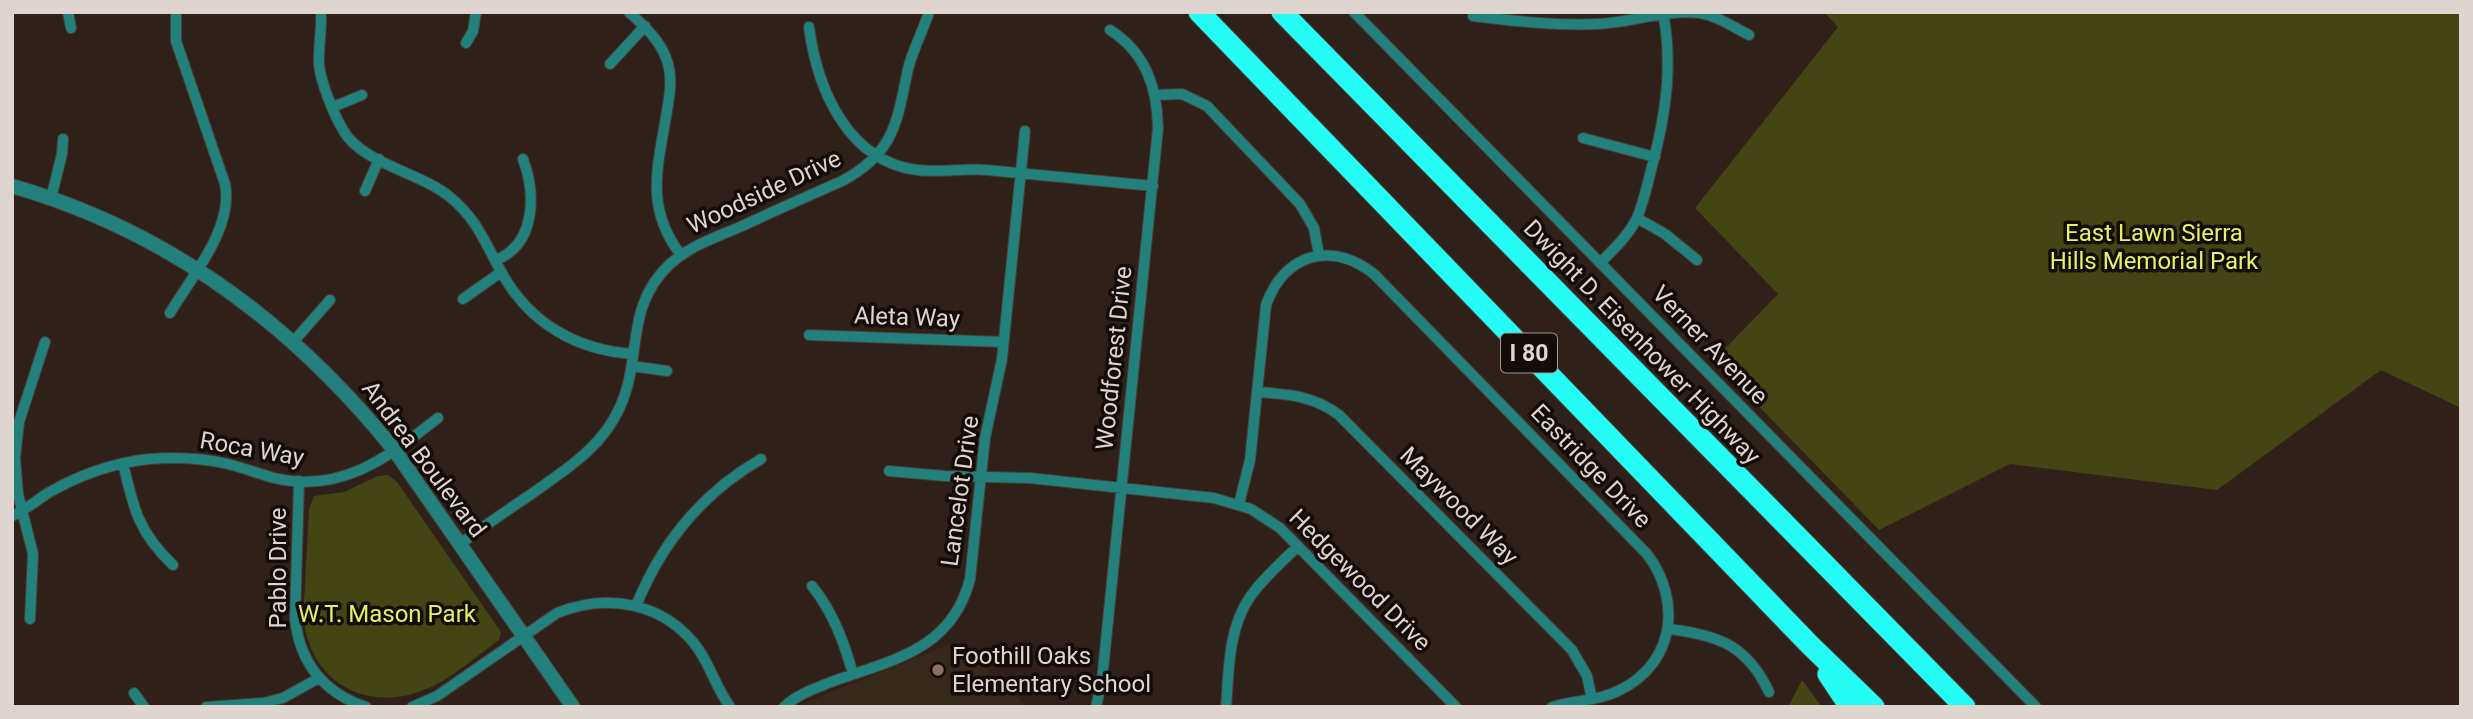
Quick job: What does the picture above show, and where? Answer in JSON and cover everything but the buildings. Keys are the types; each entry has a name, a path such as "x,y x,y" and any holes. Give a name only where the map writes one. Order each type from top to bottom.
{"highway":[{"name":"I 80","path":"1199,12 1810,645 1874,707"},
{"name":"Dwight D. Eisenhower Highway","path":"1282,12 1965,707"},
{"path":"1810,645 1850,707"}],"street":[{"path":"68,12 71,28"},
{"path":"170,313 222,227 227,191 176,41 176,12"},
{"path":"321,12 319,65 342,130 351,141 379,159 422,178 449,195 476,224 501,272 521,302 557,333 593,348 667,371"},
{"path":"466,43 473,31 476,12"},
{"path":"629,12 659,43 668,65 671,89 656,177 656,195 658,211 667,236 681,255"},
{"path":"808,27 816,67 831,104 854,136 876,155 898,119 911,58 929,12"},
{"name":"Verner Avenue","path":"1354,12 2036,707"},
{"path":"1473,16 1567,25 1602,24 1663,14 1701,13 1717,18 1749,35"},
{"path":"1600,263 1622,242 1637,218 1654,157 1668,89 1667,40 1663,14"},
{"path":"610,64 645,26"},
{"name":"Woodforest Drive","path":"1096,707 1102,680 1158,128 1155,95 1139,56 1127,41 1110,30"},
{"path":"1155,95 1182,94 1208,106 1300,204 1314,228 1319,255 1291,267 1271,291 1266,305 1251,460 1240,504"},
{"path":"333,107 362,96"},
{"name":"Lancelot Drive","path":"784,707 809,690 924,646 937,636 959,610 970,579 985,438 997,389 1025,131"},
{"path":"1583,138 1654,157"},
{"path":"51,198 63,139"},
{"name":"Woodside Drive","path":"460,544 572,466 594,446 619,409 632,360 638,319 646,297 659,277 681,255 695,246 842,181 862,169 876,155 914,170 975,169 1153,186"},
{"path":"365,191 379,159"},
{"path":"496,260 514,249 526,230 531,195 523,159"},
{"name":"Andrea Boulevard","path":"12,186 51,198 136,235 196,269 236,295 333,379 395,452 573,707"},
{"path":"1637,218 1665,234 1697,260"},
{"name":"Eastridge Drive","path":"1319,255 1347,258 1362,264 1374,274 1647,554 1660,573 1667,594 1669,629 1655,660 1646,672 1621,690 1552,707"},
{"path":"463,299 501,272"},
{"path":"293,342 330,300"},
{"name":"Aleta Way","path":"808,335 1003,342"},
{"path":"30,619 33,554 31,537 17,514 16,440 19,422 45,342"},
{"name":"Maywood Way","path":"1257,392 1303,397 1318,402 1339,415 1572,650 1587,676 1592,699"},
{"name":"Roca Way","path":"17,514 72,481 123,463 152,459 202,460 227,464 275,478 299,481 344,476 366,468 395,452 438,418"},
{"path":"636,606 657,562 685,522 727,481 761,459"},
{"path":"123,463 131,502 140,525 155,547 173,565"},
{"name":"Hedgewood Drive","path":"890,471 945,476 1030,478 1214,498 1240,504 1273,522 1456,707"},
{"name":"Pablo Drive","path":"299,481 295,619 302,651 318,678 331,690 351,705 366,707"},
{"path":"1226,707 1233,639 1242,611 1259,586 1298,546"},
{"path":"812,586 837,626 853,674"},
{"path":"412,707 432,703 543,620 572,607 604,602 636,606 661,616 687,635 706,661 730,707"},
{"path":"1669,629 1709,635 1729,643 1755,666 1769,692"},
{"path":"206,707 263,703 283,698 318,678"},
{"path":"134,693 144,707"}],"shaded area":[{"name":"Foothill Oaks Elementary School","path":"958,641 1027,707 800,707 816,698"}],"green space":[{"name":"East Lawn Sierra Hills Memorial Park","path":"1824,12 2461,12 2461,408 2381,370 2217,490 2010,464 1879,530 1714,360 1778,294 1695,208 1838,27"},
{"name":"W.T. Mason Park","path":"388,475 397,482 501,632 499,640 442,681 411,694 389,698 350,690 333,679 320,664 310,645 303,613 309,509 314,496 344,492 378,476"},
{"path":"1802,680 1822,707 1788,707"}],"place":[{"name":"Foothill Oaks Elementary School","path":"938,670"}]}
